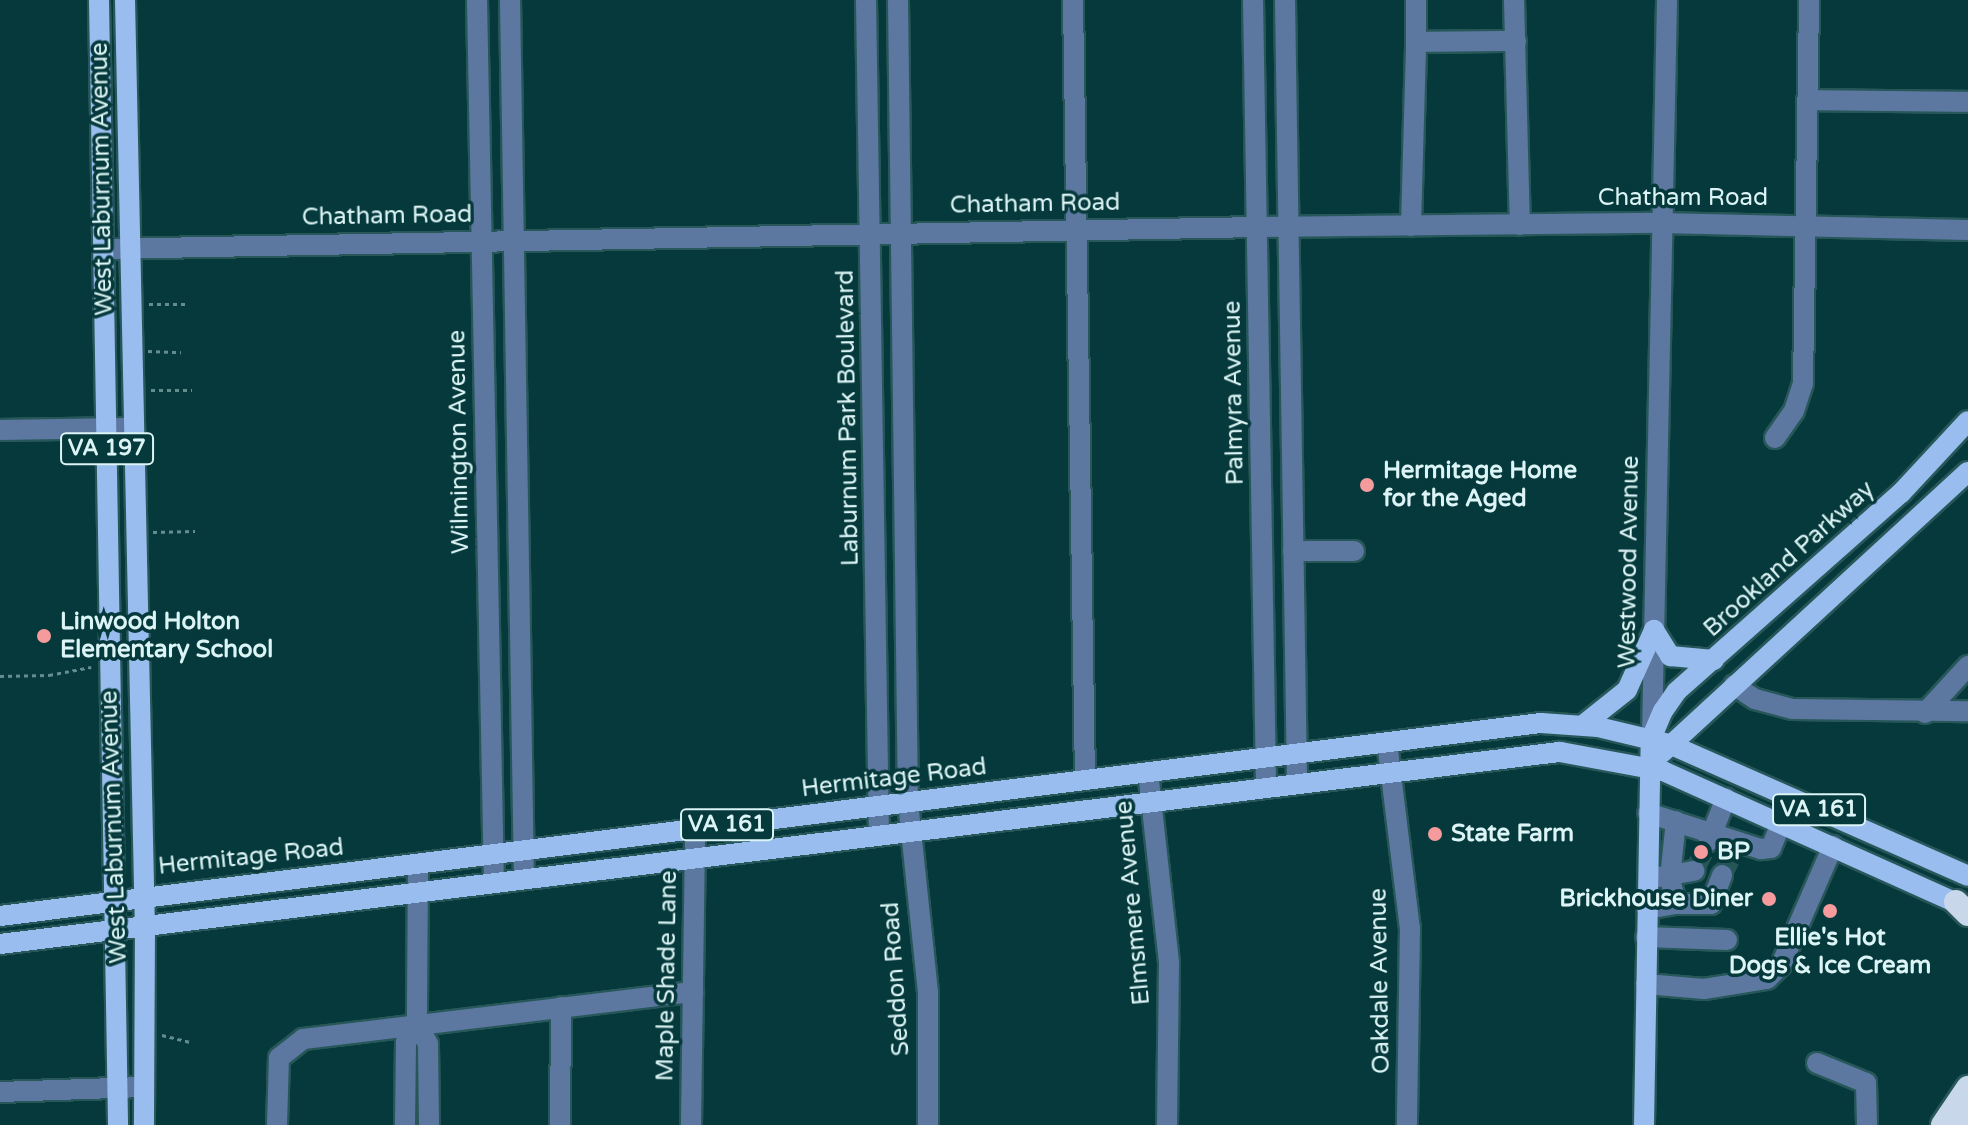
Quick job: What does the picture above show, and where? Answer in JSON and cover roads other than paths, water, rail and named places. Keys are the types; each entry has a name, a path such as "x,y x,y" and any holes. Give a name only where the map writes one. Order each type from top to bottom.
{"highway":[{"path":"1943,1125 1968,1088"}],"main road":[{"name":"West Laburnum Avenue","path":"99,0 110,898 118,1125"},
{"name":"West Laburnum Avenue","path":"125,0 145,928 144,1125"},
{"name":"Brookland Parkway","path":"1650,767 1672,698 1901,493 1968,421"},
{"name":"Brookland Parkway","path":"1660,741 1734,685 1968,472"},
{"path":"1654,630 1670,656 1714,660"},
{"path":"1583,725 1633,681 1654,630"},
{"name":"Hermitage Road","path":"0,916 110,898 418,864 1511,726 1583,725 1660,741"},
{"name":"VA 161","path":"1660,741 1968,876"},
{"name":"VA 161","path":"0,944 1390,770 1560,752 1650,767 1833,846 1964,908"},
{"path":"1644,1125 1650,767"}],"street":[{"name":"Wilmington Avenue","path":"477,0 494,883"},
{"path":"510,0 524,879"},
{"name":"Laburnum Park Boulevard","path":"866,0 872,231 879,835"},
{"path":"898,0 904,231 909,831"},
{"path":"1073,0 1085,780"},
{"name":"Palmyra Avenue","path":"1253,0 1266,786"},
{"path":"1285,0 1297,782"},
{"path":"1411,226 1416,0"},
{"path":"1514,0 1520,225"},
{"name":"Westwood Avenue","path":"1660,741 1654,630 1667,0"},
{"path":"1775,438 1794,411 1803,384 1809,0"},
{"path":"1416,42 1516,41"},
{"path":"1808,100 1968,102"},
{"name":"Chatham Road","path":"103,249 872,231 1258,227 1660,223 1968,230"},
{"path":"0,430 132,428"},
{"path":"1293,551 1354,551"},
{"path":"1925,713 1968,666"},
{"path":"1734,685 1755,699 1793,709 1925,713 1968,711"},
{"name":"Oakdale Avenue","path":"1387,742 1410,928 1407,1125"},
{"name":"Elmsmere Avenue","path":"1148,772 1169,963 1167,1125"},
{"path":"1711,836 1726,798"},
{"path":"1648,813 1711,836 1771,848 1781,823"},
{"path":"1676,821 1670,877 1676,904"},
{"name":"Maple Shade Lane","path":"691,1125 695,829"},
{"name":"Seddon Road","path":"909,831 928,992 928,1125"},
{"path":"1647,909 1676,904 1711,904 1740,841"},
{"path":"1646,984 1704,989 1767,979 1781,965 1833,846"},
{"path":"418,864 417,1024 428,1044 429,1125"},
{"path":"1647,877 1670,877 1694,871"},
{"path":"1646,937 1727,940"},
{"path":"277,1125 277,1067 292,1044 417,1024 693,992"},
{"path":"560,1125 561,1007"},
{"path":"405,1125 406,1042 417,1024"},
{"path":"1817,1063 1866,1083 1867,1125"},
{"path":"0,1092 143,1087"}],"tunnel":[{"path":"1694,871 1709,841"},
{"path":"1722,875 1730,860"}],"place":[{"name":"Hermitage Home for the Aged","path":"1367,485"},
{"name":"Linwood Holton Elementary School","path":"44,636"},
{"name":"State Farm","path":"1435,834"},
{"name":"BP","path":"1701,852"},
{"name":"Brickhouse Diner","path":"1769,899"},
{"name":"Ellie's Hot Dogs & Ice Cream","path":"1830,911"}]}
